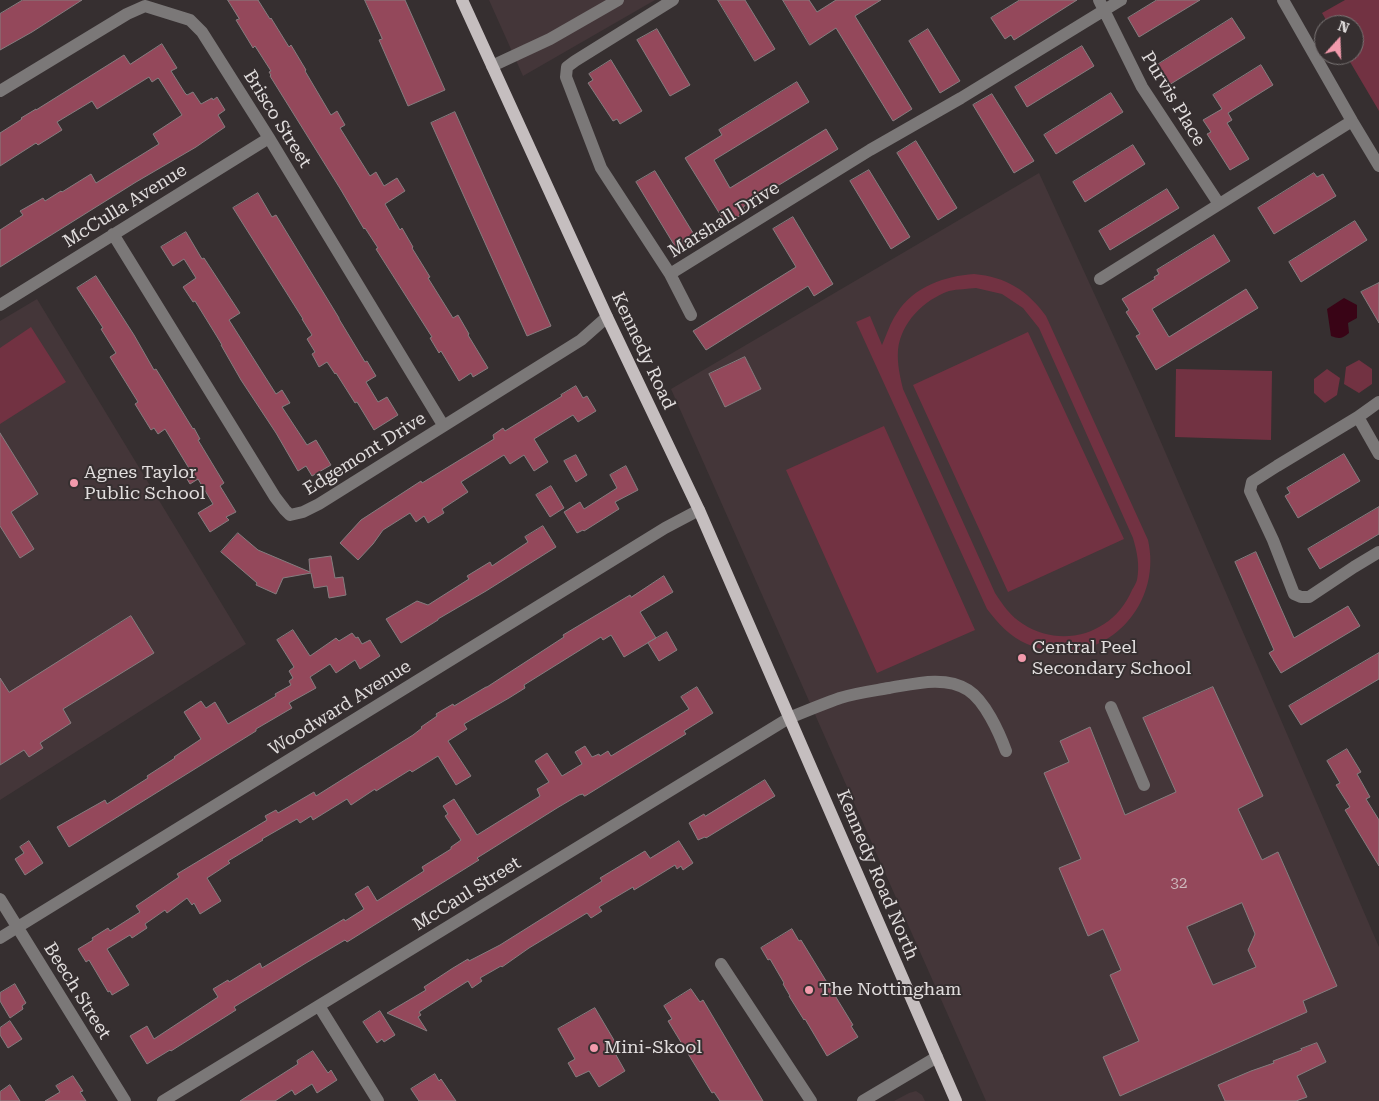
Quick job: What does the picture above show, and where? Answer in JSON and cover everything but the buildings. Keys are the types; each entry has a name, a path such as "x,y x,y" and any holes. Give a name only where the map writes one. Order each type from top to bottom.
{"main road":[{"name":"Kennedy Road","path":"462,0 607,317 698,510 789,718"},
{"name":"Kennedy Road North","path":"789,718 956,1101"}],"street":[{"path":"492,66 550,39 618,0"},
{"name":"Marshall Drive","path":"674,0 575,60 568,67 566,77 601,168 670,274 870,150 961,98 1101,5 1121,0"},
{"path":"1283,0 1379,166"},
{"name":"Purvis Place","path":"1101,5 1142,87 1218,204"},
{"name":"Brisco Street","path":"0,92 127,14 145,6 190,20 202,32 269,138 443,425"},
{"path":"1100,279 1352,121"},
{"name":"McCulla Avenue","path":"0,305 269,138"},
{"name":"Edgemont Drive","path":"114,234 275,497 290,515 303,512 319,504 581,340 607,317"},
{"path":"670,274 690,314"},
{"path":"1379,402 1252,482 1250,491 1273,540 1294,594 1301,597 1309,597 1379,552"},
{"path":"1358,417 1379,454"},
{"name":"Woodward Avenue","path":"0,938 665,528 698,510"},
{"name":"McCaul Street","path":"163,1101 789,718 838,698 859,692 926,682 948,683 967,689 978,699 999,734 1006,751"},
{"path":"1111,707 1144,785"},
{"name":"Beech Street","path":"0,899 125,1101"},
{"path":"721,964 811,1101"},
{"path":"319,1006 378,1101"},
{"path":"863,1101 937,1057"}],"shaded area":[{"path":"489,0 655,0 523,76"},
{"path":"1345,0 1379,0 1379,111 1352,65 1364,65 1364,15 1323,15 1322,13"},
{"name":"Central Peel Secondary School","path":"1039,173 1141,396 1379,947 1379,1101 986,1101 671,389"},
{"path":"974,274 996,278 1015,286 1031,299 1046,316 1148,540 1150,566 1146,590 1135,612 1119,630 1100,643 1077,650 1053,651 1027,644 1010,634 987,609 856,322 870,316 882,345 890,325 904,304 912,296 931,284 963,275","holes":["976,288 1002,294 1023,308 1039,328 1136,548 1137,580 1124,605 1100,627 1086,633 1054,636 1038,632 1018,621 1004,606 995,593 903,389 898,350 904,330 915,313 931,300 952,290"]},
{"path":"1344,298 1357,305 1357,318 1348,323 1349,333 1336,338 1331,336 1327,309"},
{"name":"Agnes Taylor Public School","path":"37,299 246,644 0,800 0,321"},
{"path":"31,327 66,382 0,424 0,348"},
{"path":"1028,332 1124,539 1008,592 913,385"},
{"path":"1359,360 1372,369 1372,384 1359,393 1344,384 1346,367"},
{"path":"1176,369 1272,371 1271,440 1175,437"},
{"path":"1327,369 1340,378 1337,395 1325,403 1314,393 1314,379"},
{"path":"884,426 975,630 877,673 786,470"},
{"path":"916,1091 922,1095 925,1101 894,1101 909,1093"}],"place":[{"name":"Agnes Taylor Public School","path":"74,483"},
{"name":"Central Peel Secondary School","path":"1022,658"},
{"name":"The Nottingham","path":"809,990"},
{"name":"Mini-Skool","path":"594,1048"}]}
